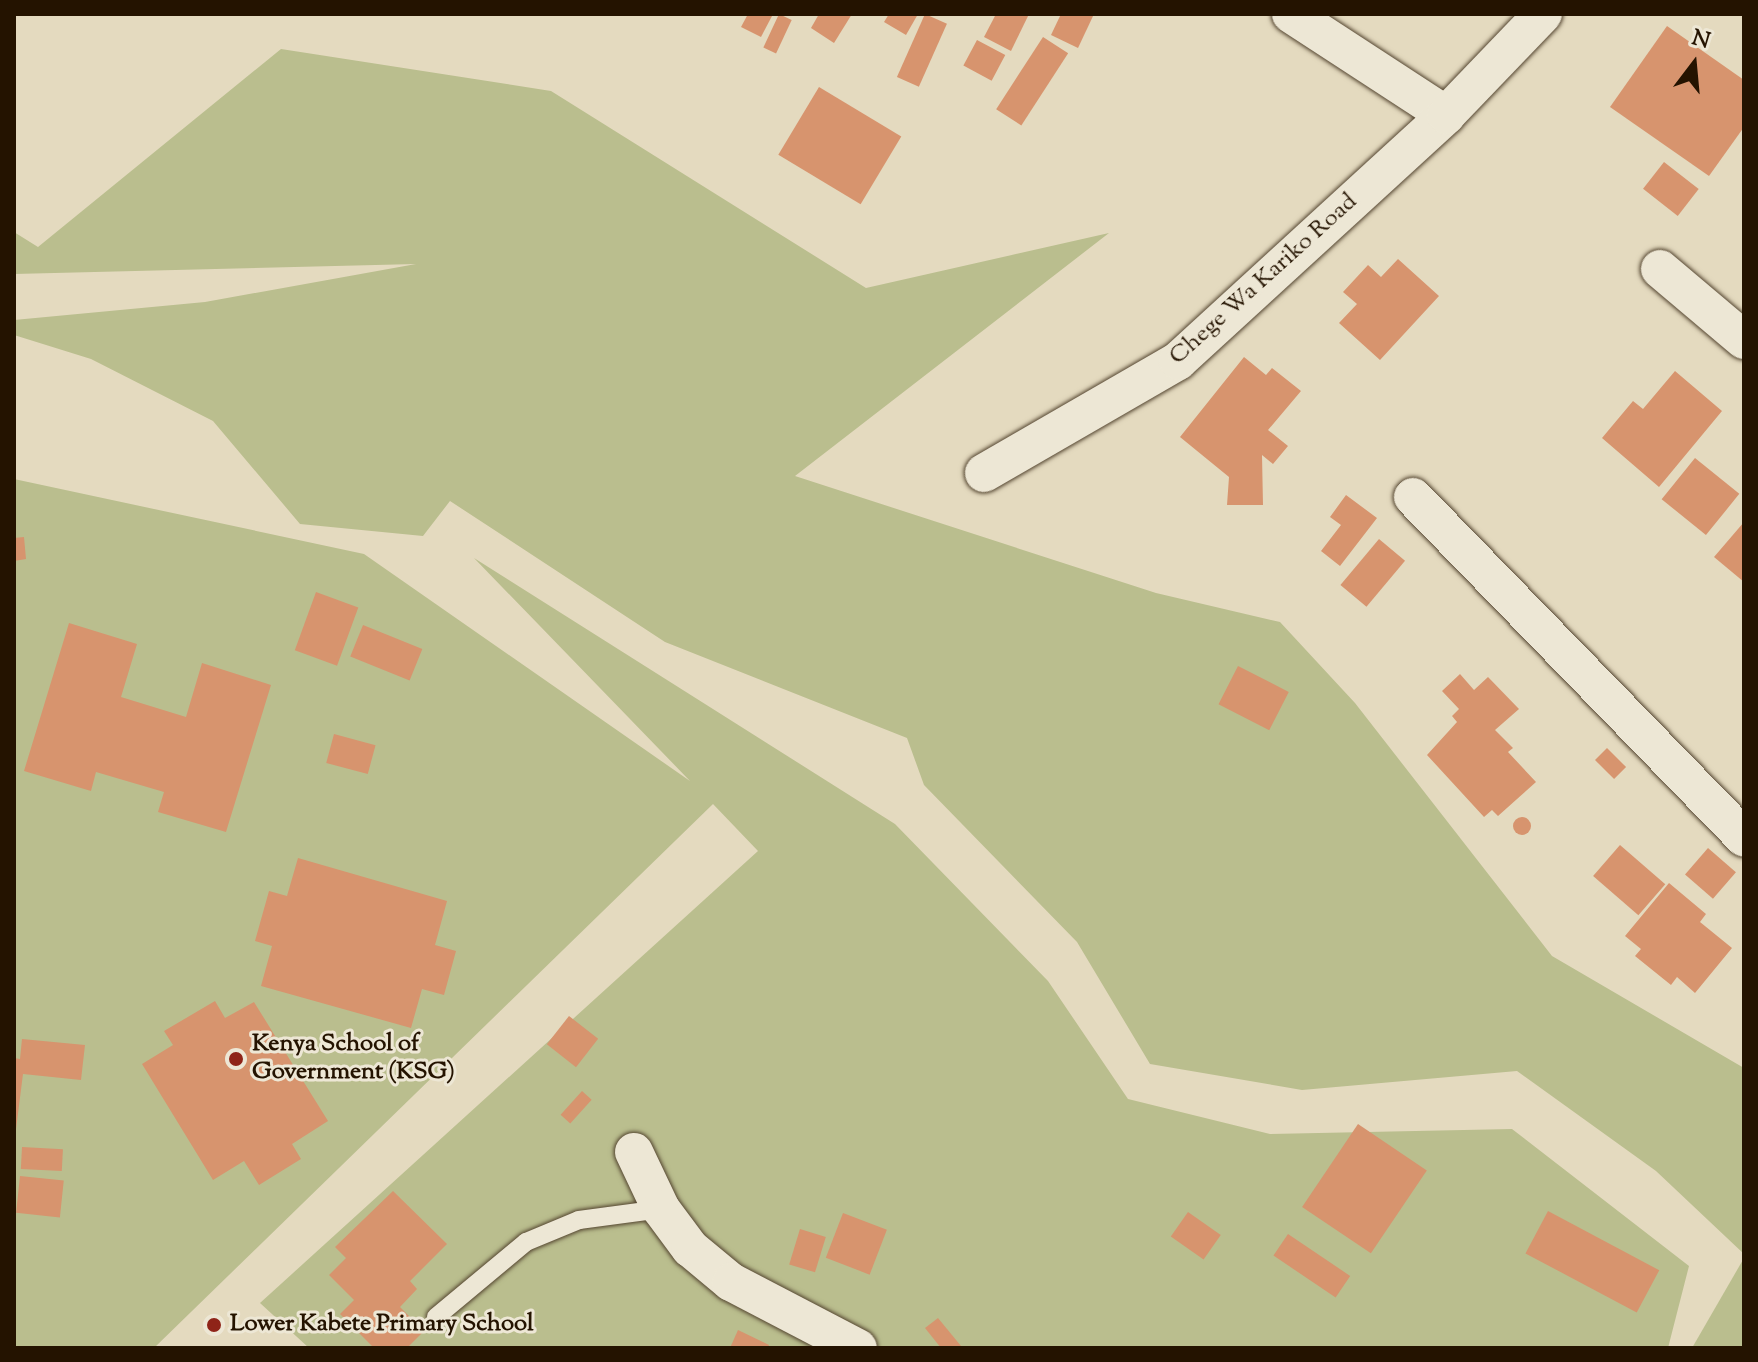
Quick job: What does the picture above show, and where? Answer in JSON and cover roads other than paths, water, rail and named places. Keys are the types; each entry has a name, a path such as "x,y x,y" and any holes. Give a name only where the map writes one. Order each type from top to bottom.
{"street":[{"path":"1291,14 1446,115"},
{"name":"Chege Wa Kariko Road","path":"984,473 1178,361 1446,115 1543,14"},
{"path":"1660,269 1744,340"},
{"path":"1413,497 1744,837"},
{"path":"634,1152 661,1209 690,1248 731,1282 858,1348"}],"lane":[{"path":"436,1317 526,1242 579,1220 661,1209"}],"place":[{"name":"Kenya School of Government (KSG)","path":"236,1059"},
{"name":"Lower Kabete Primary School","path":"214,1325"}]}
